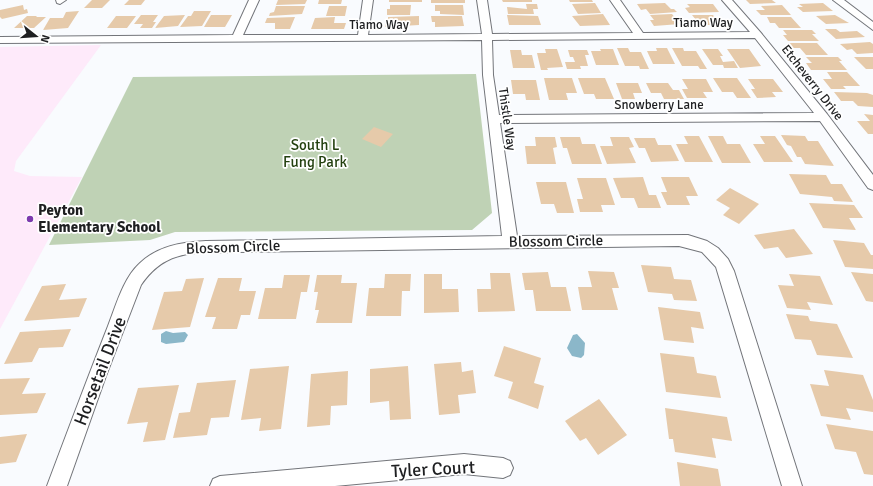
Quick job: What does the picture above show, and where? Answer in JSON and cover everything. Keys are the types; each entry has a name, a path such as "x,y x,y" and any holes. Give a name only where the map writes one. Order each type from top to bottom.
{"street":[{"path":"237,38 254,0"},
{"path":"362,37 368,0"},
{"name":"Thistle Way","path":"482,0 487,36 488,75 510,241"},
{"path":"615,0 640,36"},
{"name":"Etcheverry Drive","path":"727,0 758,35 872,181"},
{"path":"838,0 873,27"},
{"name":"Tiamo Way","path":"0,40 758,35"},
{"name":"Snowberry Lane","path":"494,119 823,117"},
{"name":"Blossom Circle","path":"151,260 176,249 236,246 510,241 679,240 695,242 708,247 720,259 726,271 792,486"},
{"name":"Horsetail Drive","path":"57,486 97,376 134,282 140,270 151,260"},
{"name":"Tyler Court","path":"220,486 464,464 503,468"}],"shaded area":[{"name":"Peyton Elementary School","path":"101,45 16,161 14,171 30,176 82,177 0,329 0,47"}],"green space":[{"name":"South L Fung Park","path":"476,74 492,213 472,230 175,232 150,240 49,245 133,77"}],"water":[{"path":"166,331 173,333 185,332 188,335 184,342 166,344 161,342 161,334"},
{"path":"577,334 585,343 584,355 581,358 572,356 567,348 573,335"}],"building":[{"path":"92,0 110,0 102,8 84,8"},
{"path":"129,0 145,0 141,5 124,5"},
{"path":"278,0 307,0 305,4 276,5"},
{"path":"319,0 342,0 341,4 318,4"},
{"path":"389,0 422,0 422,2 389,2"},
{"path":"431,0 465,0 465,3 431,3"},
{"path":"502,0 532,0 532,2 503,2"},
{"path":"569,0 592,0 593,2 570,2"},
{"path":"746,0 772,0 776,3 750,4"},
{"path":"595,3 601,13 578,14 572,4"},
{"path":"665,3 677,12 650,14 646,9 641,10 637,4"},
{"path":"823,3 833,11 803,12 797,7 803,7 799,4"},
{"path":"526,4 537,4 538,9 533,9 534,14 508,14 507,7 527,9"},
{"path":"687,4 713,4 719,12 689,13 685,8 690,7"},
{"path":"23,5 24,10 27,9 28,13 2,19 0,17 0,10"},
{"path":"390,5 411,5 410,15 387,15 387,9 390,9"},
{"path":"435,5 463,5 464,15 440,14 440,11 435,11"},
{"path":"782,5 791,15 761,15 756,10 765,10 761,6"},
{"path":"276,6 305,6 302,14 269,16 270,13 274,12"},
{"path":"329,6 347,6 345,16 326,16"},
{"path":"79,11 68,28 43,30 50,18 63,18 66,12"},
{"path":"194,11 211,11 202,26 180,27 188,16 191,16"},
{"path":"603,14 610,25 580,26 572,16"},
{"path":"672,14 680,24 654,26 650,20 654,20 650,15"},
{"path":"141,15 158,15 153,22 156,22 152,28 140,28 143,24 134,24"},
{"path":"185,15 178,26 155,28 164,16"},
{"path":"211,15 232,15 225,27 204,27"},
{"path":"507,15 538,16 541,25 509,25"},
{"path":"692,15 713,15 716,19 722,19 727,25 700,25"},
{"path":"835,15 849,23 826,24 816,16"},
{"path":"27,16 46,17 34,28 14,28"},
{"path":"116,16 136,16 127,28 107,28"},
{"path":"419,16 419,25 385,27 385,23 388,23 388,17"},
{"path":"431,16 462,16 464,26 435,27 435,22 432,22"},
{"path":"295,17 290,29 275,29 275,23 265,23 267,18"},
{"path":"335,17 334,23 346,23 344,29 311,29 315,18"},
{"path":"767,17 791,17 801,28 779,28 775,23 770,23"},
{"path":"825,29 836,29 840,32 857,31 865,37 836,39"},
{"path":"783,30 812,30 816,34 812,34 819,41 788,41 783,35 787,35"},
{"path":"870,42 873,44 873,53 857,54 852,49 847,50 840,44"},
{"path":"788,43 817,43 828,55 806,55 800,48 792,48"},
{"path":"617,48 628,48 630,52 641,52 649,69 640,69 639,66 625,66"},
{"path":"656,48 667,48 675,64 653,64 647,51 657,51"},
{"path":"672,48 683,48 684,51 696,51 707,69 700,69 698,66 682,66"},
{"path":"545,49 557,49 563,67 541,70 537,53 546,53"},
{"path":"600,49 613,49 619,65 596,65 591,51 601,51"},
{"path":"702,49 718,49 723,56 720,56 723,62 734,61 738,68 724,68 723,65 713,65"},
{"path":"727,49 749,49 761,66 740,68"},
{"path":"510,50 521,50 522,55 532,55 535,68 513,68"},
{"path":"568,50 587,50 589,55 585,55 588,66 580,66 581,69 567,69 565,62 575,62 573,57 570,57"},
{"path":"806,57 838,57 842,61 839,61 847,70 811,70 806,63 812,63"},
{"path":"854,57 873,57 873,69 866,69"},
{"path":"827,72 847,72 860,86 843,86 846,89 831,89 823,79 832,79"},
{"path":"544,78 572,78 577,93 566,93 568,100 549,100"},
{"path":"578,78 605,78 614,99 596,99 594,94 584,94"},
{"path":"713,78 737,78 751,98 737,98 733,92 722,92"},
{"path":"682,79 706,79 713,92 703,92 707,98 687,98 682,89 688,89"},
{"path":"748,79 773,79 783,92 772,92 776,97 757,98 751,89 755,89"},
{"path":"511,80 536,80 540,100 526,100 525,94 513,94"},
{"path":"616,83 638,83 642,93 633,93 635,99 622,99"},
{"path":"646,83 668,83 673,90 679,90 684,99 664,99 661,93 651,93"},
{"path":"834,92 867,93 873,95 873,107 858,106 853,101 841,101"},
{"path":"864,114 873,115 873,134 868,134 857,121 870,121"},
{"path":"374,127 393,134 381,147 362,139"},
{"path":"781,135 805,136 808,141 818,141 834,166 805,164 801,157 797,157 791,146 787,145"},
{"path":"684,136 699,136 713,162 685,162 676,144 688,144"},
{"path":"708,136 723,136 727,144 740,144 751,163 722,163"},
{"path":"760,136 775,136 793,162 764,162 753,144 765,144"},
{"path":"535,137 555,137 557,147 553,148 556,164 527,164 525,146 536,146"},
{"path":"560,137 580,137 582,144 595,144 602,164 572,164 567,148 563,148"},
{"path":"610,137 629,137 634,147 629,148 636,163 607,164 600,146 613,146"},
{"path":"634,138 655,138 658,145 671,145 679,161 651,162 645,148 639,148"},
{"path":"789,174 826,175 831,184 842,184 853,202 834,201 832,197 800,194"},
{"path":"643,177 649,195 656,195 661,208 638,208 634,198 621,198 613,178"},
{"path":"661,177 689,177 698,196 686,196 690,205 667,205 661,192 667,192"},
{"path":"577,178 606,178 615,205 601,205 603,212 580,212 577,199 583,199"},
{"path":"536,182 566,182 574,213 557,213 554,204 541,204"},
{"path":"730,188 759,204 739,224 723,215 730,208 716,200"},
{"path":"809,203 854,205 863,218 849,218 856,230 823,228"},
{"path":"794,229 813,254 786,258 778,247 764,249 754,235"},
{"path":"833,240 864,243 871,255 873,255 873,269 845,267"},
{"path":"641,265 671,267 674,279 691,280 697,301 674,300 672,294 648,292"},
{"path":"588,271 614,272 619,288 612,288 618,310 582,310 578,287 592,287"},
{"path":"548,272 551,287 566,287 571,311 536,311 533,290 525,290 522,273"},
{"path":"851,272 873,274 873,302 866,301"},
{"path":"490,273 510,273 515,311 478,312 477,289 491,289"},
{"path":"385,274 411,274 410,291 402,291 401,316 366,316 369,288 384,288"},
{"path":"424,274 442,274 442,289 458,289 459,312 424,313"},
{"path":"789,274 820,276 833,305 807,302 811,310 787,308 778,285 794,286"},
{"path":"284,275 310,275 307,292 301,292 296,319 258,319 265,288 282,288"},
{"path":"317,275 342,275 341,283 357,283 352,323 316,323 319,310 315,310 318,292 314,292"},
{"path":"204,278 190,327 152,330 164,292 182,291 186,279"},
{"path":"218,278 242,278 239,291 256,291 250,315 241,315 237,329 212,329 216,317 205,317"},
{"path":"66,284 59,300 87,298 79,317 24,321 42,286"},
{"path":"658,307 700,312 704,329 691,327 694,343 664,340"},
{"path":"786,314 808,316 810,321 837,324 853,358 817,355 811,340 795,339"},
{"path":"71,329 63,347 39,348 32,362 4,364 20,332"},
{"path":"504,346 541,358 534,383 544,386 538,409 508,398 513,382 494,376"},
{"path":"660,353 694,357 697,373 716,376 721,398 666,392"},
{"path":"461,362 462,372 473,370 476,393 458,395 460,413 439,415 434,364"},
{"path":"289,366 281,429 259,431 261,418 241,420 250,369"},
{"path":"408,366 411,419 390,420 389,401 370,403 370,369"},
{"path":"824,370 863,375 873,400 873,412 846,408 851,420 821,416 810,384 829,386"},
{"path":"348,371 347,405 331,406 330,425 307,427 311,374"},
{"path":"30,378 22,394 46,393 37,413 0,415 0,379"},
{"path":"236,380 229,417 211,418 207,435 173,438 179,413 190,412 197,383"},
{"path":"179,385 165,440 143,442 148,422 127,424 138,388"},
{"path":"599,399 627,435 598,455 586,438 580,441 565,421"},
{"path":"665,408 727,417 732,441 712,438 716,458 675,452 673,439 669,439"},
{"path":"826,424 873,431 873,475 864,474 856,452 835,449"},
{"path":"27,434 16,462 0,464 0,437"},
{"path":"677,462 718,469 721,486 680,486"}],"place":[{"name":"Peyton Elementary School","path":"30,219"}]}
